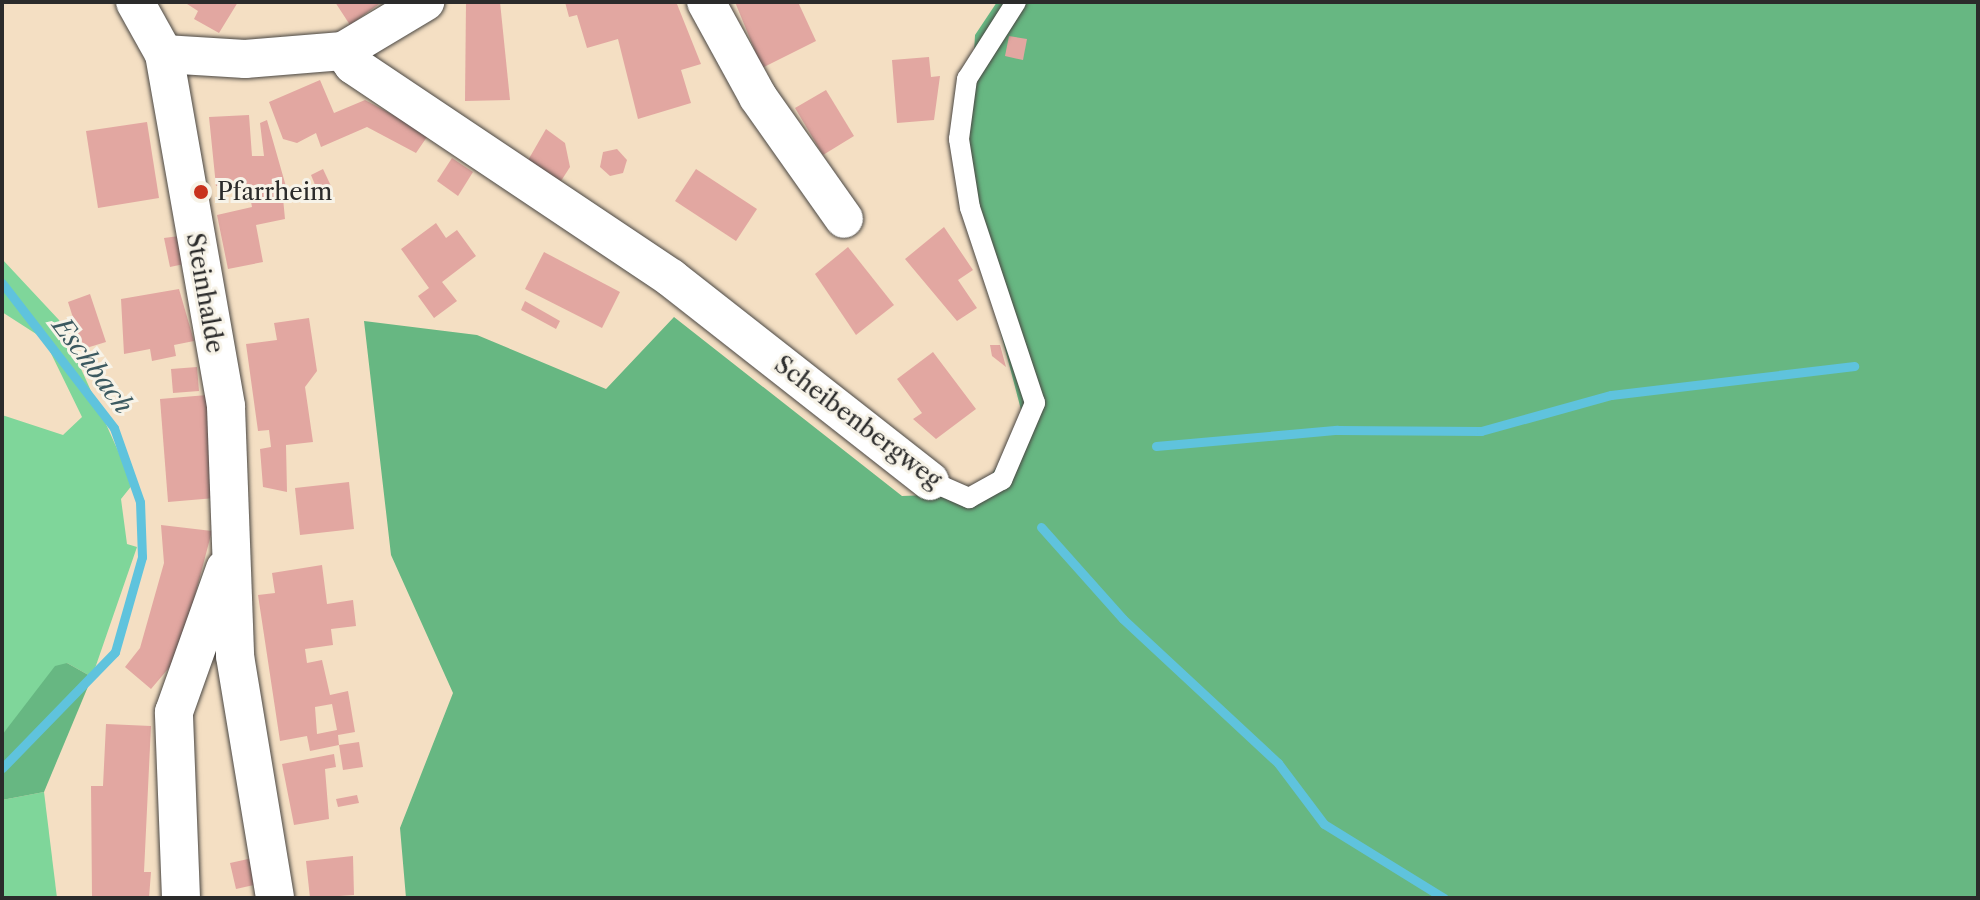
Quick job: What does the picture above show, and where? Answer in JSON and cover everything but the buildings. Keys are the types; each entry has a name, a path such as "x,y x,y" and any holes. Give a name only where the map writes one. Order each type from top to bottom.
{"street":[{"name":"Steinhalde","path":"135,2 164,54 226,407 234,544 235,656 275,898"},
{"path":"164,54 245,59 343,51 425,2"},
{"path":"706,2 758,97 844,219"},
{"name":"Scheibenbergweg","path":"343,51 353,65 671,278 930,481"},
{"name":"Steinhalde","path":"181,898 174,712 234,544"}],"lane":[{"name":"Scheibenbergweg","path":"930,481 969,498 1002,480 1035,403 970,208 959,139 967,79 1016,2"}],"green space":[{"path":"997,2 1978,2 1978,898 406,898 400,828 453,693 391,555 364,321 477,335 606,389 674,317 902,496 979,493 1025,425 966,200 975,35"},
{"path":"2,259 59,320 133,484 121,499 127,544 137,547 92,677 67,663 2,735 2,415 63,435 82,417 44,339 2,312"},
{"path":"67,663 92,677 44,792 2,800 2,735 55,666"},
{"path":"44,792 57,898 2,898 2,800"}],"waterway":[{"name":"Eschbach","path":"2,283 114,428 140,502 142,557 115,652 2,768"},
{"path":"1156,446 1337,430 1481,431 1611,395 1854,366"},
{"path":"1041,527 1123,619 1278,763 1324,824 1444,898"}],"place":[{"name":"Pfarrheim","path":"201,192"}]}
